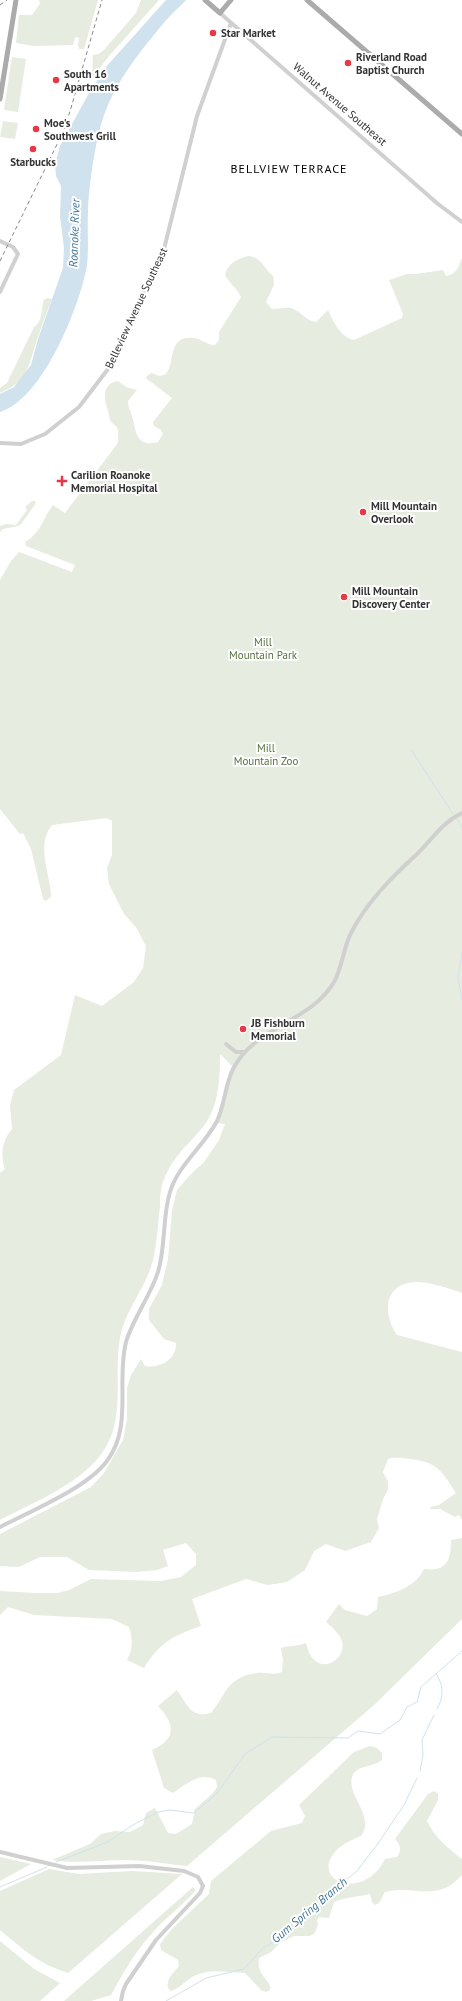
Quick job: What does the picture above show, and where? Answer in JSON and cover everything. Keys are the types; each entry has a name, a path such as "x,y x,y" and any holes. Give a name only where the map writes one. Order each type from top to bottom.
{"main road":[{"path":"0,99 16,0"},
{"name":"Walnut Avenue Southeast","path":"205,0 220,13"},
{"path":"220,13 232,0"},
{"path":"307,0 462,134"}],"street":[{"name":"Walnut Avenue Southeast","path":"220,13 438,204 462,222"},
{"name":"Belleview Avenue Southeast","path":"0,443 27,443 51,430 78,407 108,369 164,249 197,116 232,23"},
{"path":"0,240 13,246 18,254 0,292"},
{"path":"0,1527 84,1481 104,1465 113,1452 122,1420 123,1367 126,1345 134,1323 158,1272 169,1195 181,1171 216,1121 233,1068 244,1052 266,1034 308,1009 323,997 338,974 353,929 371,903 392,876 419,852 441,826 462,813"},
{"path":"226,1044 236,1052 244,1052"},
{"path":"0,1852 67,1868 139,1866 184,1871 198,1877 202,1883 200,1894 156,1940 126,1984 123,1991 122,2001"}],"green space":[{"path":"39,0 98,0 84,49 79,49 79,38 77,37 75,38 73,45 34,46 16,43 19,15 32,15 40,4"},
{"path":"141,0 159,0 109,56 92,78 93,55 99,54 104,50 136,13"},
{"path":"12,57 26,59 18,112 4,109"},
{"path":"3,121 18,123 15,139 0,137"},
{"name":"Mill Mountain Park","path":"248,256 256,258 273,276 274,285 266,302 272,309 291,308 316,322 328,310 341,333 349,339 354,340 402,318 403,314 389,280 407,274 443,270 446,276 457,270 462,258 462,1293 428,1283 416,1282 405,1284 397,1288 392,1293 388,1309 389,1318 397,1335 462,1352 462,1520 459,1515 455,1517 440,1509 430,1509 431,1507 439,1505 456,1493 438,1468 419,1460 399,1458 388,1459 383,1472 388,1482 388,1490 383,1499 377,1519 379,1528 371,1542 345,1551 326,1544 314,1551 305,1570 287,1582 268,1585 246,1579 192,1599 201,1626 168,1641 156,1652 144,1668 127,1660 132,1644 129,1627 112,1619 34,1615 8,1607 0,1615 0,1591 58,1593 69,1590 91,1579 161,1581 181,1577 196,1565 196,1554 186,1543 163,1550 168,1566 157,1570 137,1572 89,1570 67,1557 40,1557 19,1567 0,1566 0,1534 91,1487 104,1473 123,1440 127,1419 127,1388 131,1375 141,1359 145,1366 151,1367 166,1362 174,1354 176,1343 164,1339 149,1320 149,1309 162,1285 168,1259 172,1211 177,1190 204,1162 219,1140 225,1124 217,1123 234,1068 220,1054 218,1092 212,1111 203,1127 170,1167 162,1185 153,1260 146,1280 126,1318 120,1338 118,1352 117,1410 111,1437 95,1462 71,1482 57,1491 0,1520 0,1173 5,1169 2,1153 4,1143 12,1129 10,1106 14,1090 61,1055 75,995 102,1006 134,982 143,968 146,946 136,927 124,914 109,884 107,868 112,855 112,821 107,818 52,825 47,833 44,851 51,897 46,901 43,899 31,849 23,833 20,834 0,809 0,580 11,561 19,552 72,572 75,565 26,546 25,542 35,534 53,505 65,513 118,443 118,429 110,420 105,402 106,389 109,385 118,381 126,387 137,390 128,401 136,432 141,440 145,442 158,442 163,434 161,430 154,426 153,422 172,398 146,377 151,373 160,376 166,374 169,369 176,345 185,338 194,338 215,345 219,340 219,332 241,297 225,275 226,271 234,262"},
{"path":"47,298 52,299 27,370 18,382 0,393 0,388 7,383 34,327 39,322 44,300"},
{"path":"32,501 35,501 36,503 21,524 3,529 0,532 0,526 6,524 16,525 27,510 25,507"},
{"path":"462,1538 462,1619 374,1705 187,1866 134,1860 80,1862 52,1860 90,1844 101,1834 115,1831 130,1832 143,1825 146,1813 155,1808 168,1833 176,1834 192,1824 195,1809 213,1793 217,1787 216,1780 205,1777 199,1778 173,1793 164,1788 152,1750 166,1741 171,1731 168,1719 158,1706 177,1690 190,1709 194,1712 199,1714 211,1713 233,1682 239,1678 257,1673 276,1674 282,1672 283,1661 281,1648 284,1647 306,1643 310,1654 317,1662 322,1664 332,1663 339,1656 343,1646 341,1638 326,1622 339,1604 345,1610 367,1616 377,1609 378,1597 398,1591 410,1585 416,1580 424,1569 438,1569 443,1566 449,1559 451,1540"},
{"path":"370,1746 377,1748 382,1753 382,1760 357,1770 352,1779 353,1791 364,1817 365,1828 362,1835 342,1845 331,1858 329,1868 332,1877 340,1882 351,1884 363,1881 375,1873 385,1859 397,1857 400,1852 400,1848 395,1839 428,1794 434,1791 438,1794 438,1800 427,1821 438,1838 462,1859 462,1875 452,1884 443,1889 434,1891 396,1890 385,1892 379,1903 375,1905 372,1902 370,1894 334,1902 329,1918 319,1917 317,1920 318,1924 315,1933 310,1936 294,1936 281,1942 271,1952 259,1958 260,1970 270,1987 270,1990 266,1992 261,1990 245,1973 218,1971 198,1974 176,1989 170,1991 168,1988 168,1981 179,1966 178,1960 161,1950 160,1944 171,1930 209,1894 211,1881 271,1831 302,1823 305,1816 299,1805 354,1752"},
{"path":"0,1857 31,1864 0,1881"},
{"path":"49,1869 79,1874 132,1871 182,1874 68,1973 39,1960 24,1950 0,1930 0,1891"},
{"path":"193,1887 196,1890 153,1931 137,1951 111,1995 91,2001 64,2001"},
{"path":"0,1941 34,1969 60,1983 40,2001 0,2001"}],"water":[{"name":"Roanoke River","path":"166,0 186,0 151,38 134,61 118,85 102,120 96,145 90,187 87,265 83,283 68,326 45,371 31,389 16,404 0,412 0,394 14,387 31,365 38,339 63,268 64,248 60,216 61,186 56,176 55,164 60,146 89,93 106,67"}],"waterway":[{"path":"412,751 453,814"},
{"path":"457,819 462,827"},
{"path":"462,953 458,978 462,1000"},
{"path":"56,1862 108,1842 131,1826 158,1812 170,1810 193,1813 217,1793 245,1754 272,1737 348,1738 358,1731 380,1734 400,1720 407,1707 417,1702 421,1687 462,1651"},
{"name":"Gum Spring Branch","path":"436,1674 442,1687 442,1696 437,1709"},
{"name":"Gum Spring Branch","path":"420,1771 423,1755 422,1740 434,1715"},
{"name":"Gum Spring Branch","path":"166,2001 206,1978 244,1969 263,1948 280,1938 309,1909 356,1872 377,1845 404,1805 417,1778"},
{"path":"0,1887 47,1867"}],"railway":[{"path":"0,5 7,0"},
{"path":"0,261 64,130 102,0"}],"place":[{"name":"Star Market","path":"213,33"},
{"name":"Riverland Road Baptist Church","path":"348,63"},
{"name":"South 16 Apartments","path":"56,80"},
{"name":"Moe's Southwest Grill","path":"36,129"},
{"name":"Starbucks","path":"33,149"},
{"name":"Carilion Roanoke Memorial Hospital","path":"62,481"},
{"name":"Mill Mountain Overlook","path":"363,512"},
{"name":"Mill Mountain Discovery Center","path":"344,597"},
{"name":"JB Fishburn Memorial","path":"243,1029"}],"district":[{"name":"BELLVIEW TERRACE","path":"289,168"}],"park label":[{"name":"Mill Mountain Zoo","path":"266,754"}]}
